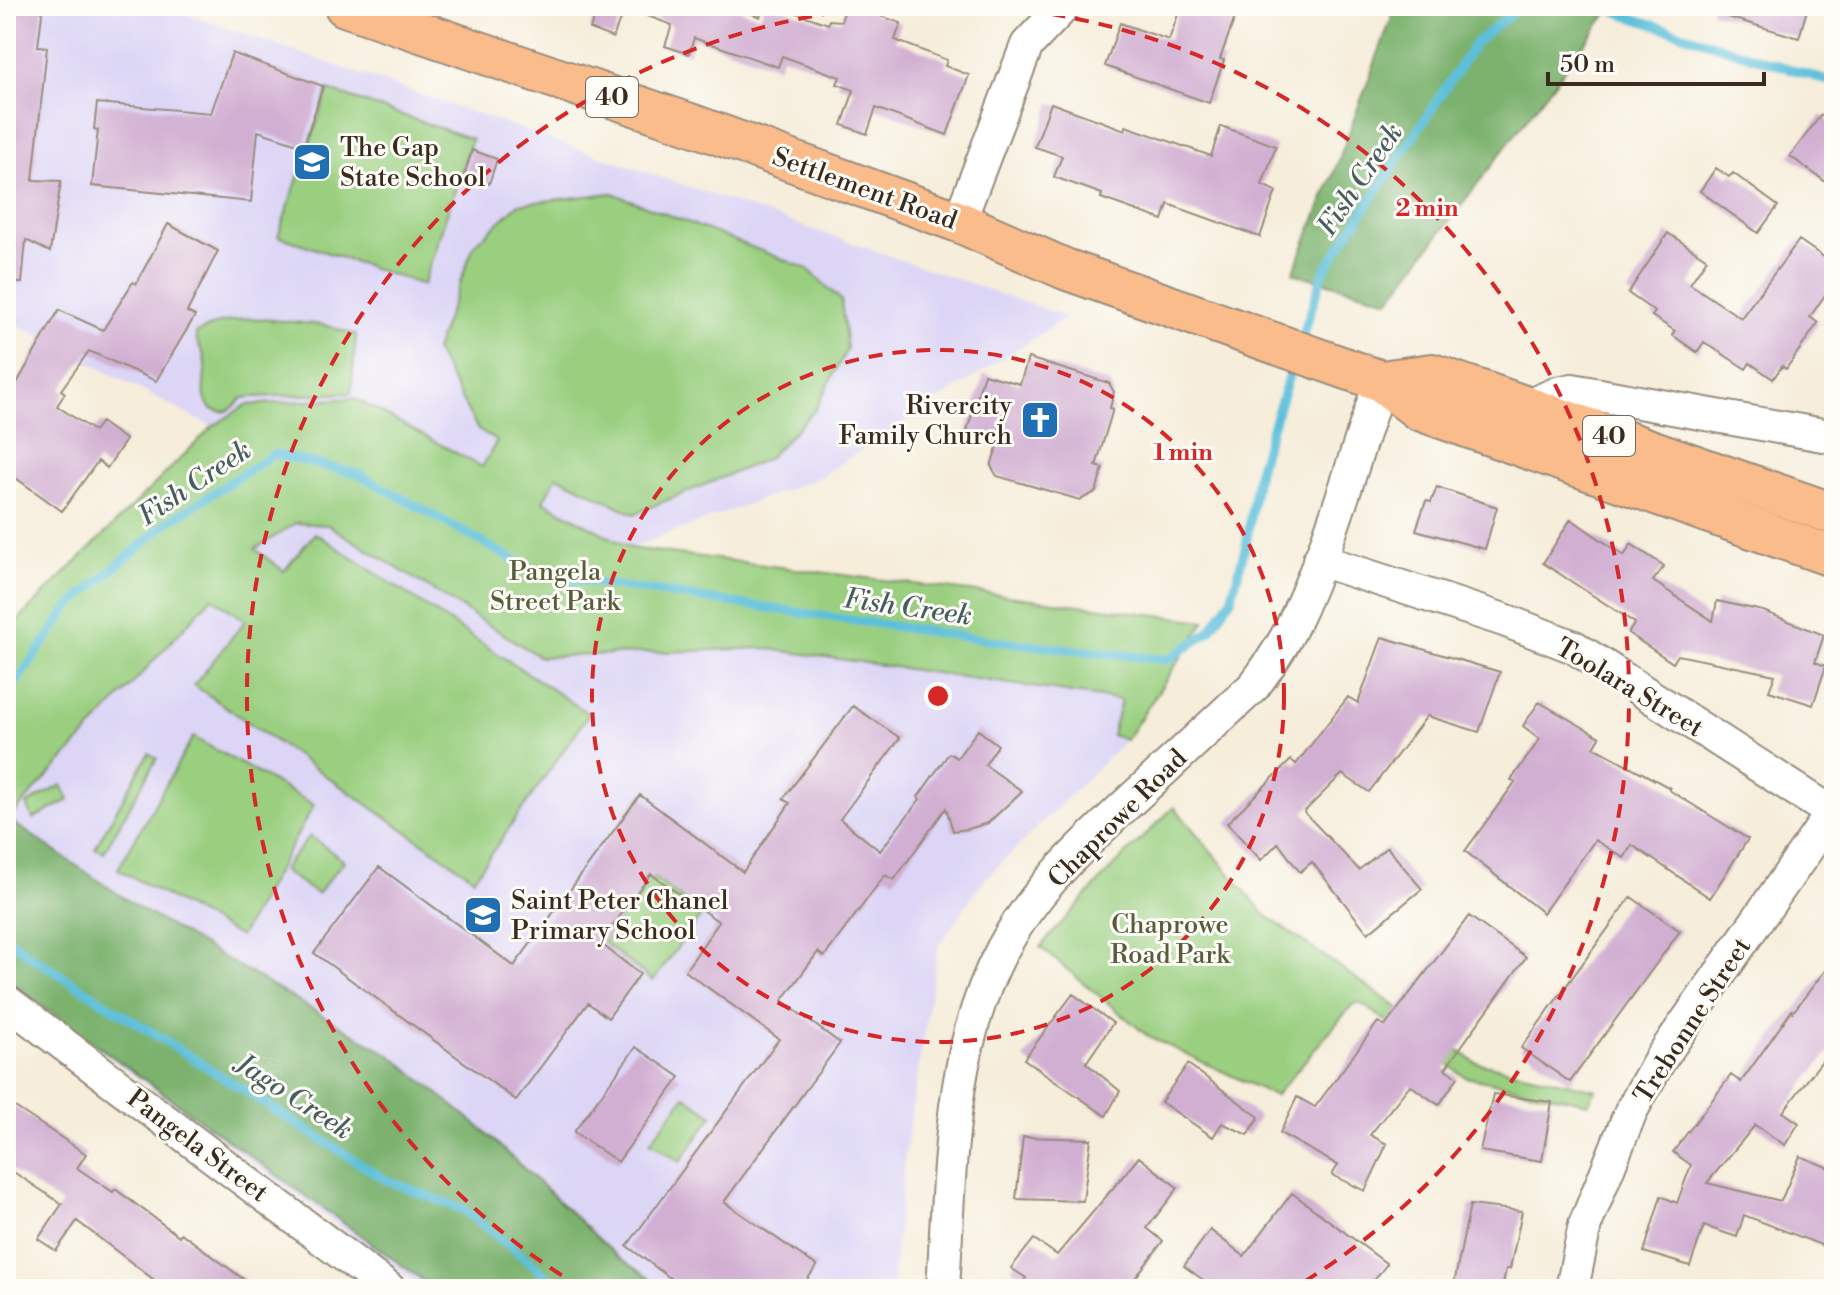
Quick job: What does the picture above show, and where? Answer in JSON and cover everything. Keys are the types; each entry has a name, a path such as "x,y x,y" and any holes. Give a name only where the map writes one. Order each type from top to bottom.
{"main road":[{"name":"Settlement Road","path":"345,6 693,125 959,222 1065,269 1381,381 1419,410 1834,557"},
{"name":"Settlement Road","path":"1381,381 1432,374 1834,514"},
{"path":"1525,407 1530,422 1546,436 1689,486 1766,534"}],"street":[{"path":"959,222 1027,45 1064,6"},
{"name":"Chaprowe Road","path":"943,1289 955,1109 968,1041 1002,950 1024,914 1068,860 1254,686 1293,626 1381,381"},
{"path":"1525,407 1572,390 1834,437"},
{"path":"1726,419 1769,442 1834,456"},
{"name":"Toolara Street","path":"1319,560 1504,620 1574,647 1833,814"},
{"name":"Trebonne Street","path":"1572,1289 1585,1225 1631,1111 1659,1061 1833,814"},
{"name":"Pangela Street","path":"8,1007 389,1289"}],"shaded area":[{"name":"The Gap State School","path":"6,6 163,6 1067,317 818,478 630,548 354,398 246,405 212,427 6,319"},
{"name":"Saint Peter Chanel Primary School","path":"296,523 328,525 540,657 763,648 1121,700 1112,735 1126,740 982,882 938,947 905,1155 892,1289 424,1289 6,981 6,822 255,549"}],"green space":[{"path":"1396,6 1613,6 1389,300 1293,273"},
{"path":"328,90 472,139 423,285 278,236"},
{"name":"Pangela Street Park","path":"612,193 808,269 841,300 847,349 815,410 767,459 634,514 557,476 543,501 630,548 1205,621 1126,740 1112,735 1121,700 763,648 540,657 328,525 296,523 255,549 284,571 315,533 589,714 474,878 194,685 245,621 212,597 6,822 6,633 10,628 212,427 246,405 354,398 482,467 497,441 478,430 435,350 474,245 519,204"},
{"path":"250,318 324,325 356,335 351,393 242,398 228,410 220,412 210,408 204,394 204,357 196,333 219,323"},
{"path":"193,737 314,805 240,937 118,869"},
{"path":"149,753 157,758 104,852 95,848"},
{"path":"62,785 69,800 33,819 27,804"},
{"name":"Chaprowe Road Park","path":"1174,807 1264,914 1475,1062 1596,1090 1588,1103 1466,1077 1360,1003 1353,1004 1275,1096 1149,1037 1040,947 1111,869"},
{"path":"8,819 139,908 392,1056 483,1130 618,1257 666,1289 435,1289 6,980"},
{"path":"310,836 344,861 317,894 282,870"},
{"path":"653,877 702,914 653,981 603,942"},
{"path":"685,1096 713,1115 680,1162 650,1142"}],"building":[{"path":"6,6 43,6 38,46 47,47 33,180 61,181 50,252 26,240 22,283 6,283"},
{"path":"598,6 625,6 613,38 590,29"},
{"path":"629,6 730,6 760,17 764,6 777,6 828,24 829,20 841,21 846,6 851,6 901,23 895,40 947,60 945,66 969,75 947,135 876,108 867,134 842,125 854,90 837,84 840,77 782,56 778,67 694,38 689,54 665,46 672,25 629,9"},
{"path":"1181,6 1239,6 1220,59 1224,60 1209,103 1105,66 1120,23 1169,40"},
{"path":"1712,6 1808,6 1799,38 1711,12"},
{"path":"232,53 323,86 304,146 258,131 251,202 92,186 98,130 94,129 97,103 211,113"},
{"path":"1051,103 1211,156 1221,126 1276,146 1262,185 1276,191 1260,237 1168,204 1163,220 1054,177 1062,156 1035,147"},
{"path":"1821,115 1834,125 1834,188 1790,156"},
{"path":"472,150 497,159 489,184 464,176"},
{"path":"1716,168 1729,177 1733,173 1778,206 1758,233 1700,191"},
{"path":"168,224 218,251 187,312 195,316 156,381 89,351 61,390 65,393 57,406 94,431 101,422 126,440 107,468 98,461 62,511 6,471 6,402 59,310 103,330 133,282 136,284"},
{"path":"1668,233 1707,259 1690,284 1741,318 1799,240 1834,264 1834,282 1810,317 1818,323 1786,369 1782,366 1773,379 1750,363 1746,369 1704,342 1697,352 1672,335 1675,331 1652,316 1655,312 1628,293"},
{"name":"Rivercity Family Church","path":"1028,358 1109,383 1114,392 1110,408 1113,409 1096,466 1103,468 1096,492 1080,500 997,476 991,466 999,441 967,431 984,374 1020,384"},
{"path":"1437,487 1497,507 1485,549 1416,530 1426,501 1431,502"},
{"path":"1571,519 1624,556 1631,544 1664,566 1653,581 1713,621 1717,601 1763,611 1824,635 1815,662 1826,666 1813,705 1769,691 1775,675 1678,655 1673,663 1628,633 1635,623 1543,563"},
{"path":"1382,637 1500,672 1479,732 1427,716 1369,792 1342,774 1304,812 1359,870 1387,847 1422,889 1368,933 1312,862 1300,872 1278,843 1261,860 1227,823 1291,760 1296,764 1348,697 1358,703"},
{"path":"1539,702 1600,737 1594,747 1670,788 1748,839 1710,898 1632,845 1624,858 1595,840 1543,913 1465,851 1515,782 1511,780 1540,739 1523,726"},
{"path":"853,706 900,738 840,819 880,851 920,799 918,797 949,753 957,758 978,730 998,745 985,765 1022,791 988,823 968,829 953,831 946,808 894,880 885,875 824,957 818,952 782,1001 840,1043 724,1202 817,1266 800,1289 685,1289 627,1246 779,1039 685,971 719,922 651,874 600,943 640,974 608,1018 588,1003 516,1100 314,953 379,867 514,966 640,795 743,872 790,803 783,799"},
{"path":"1631,897 1680,931 1570,1082 1521,1048"},
{"path":"1469,916 1526,957 1445,1069 1458,1077 1439,1105 1410,1085 1370,1135 1387,1144 1365,1191 1332,1175 1338,1165 1280,1133 1297,1097 1315,1107 1378,1022 1385,1026"},
{"path":"1834,959 1834,1045 1783,1112 1799,1123 1785,1145 1755,1125 1707,1183 1781,1201 1800,1156 1834,1170 1834,1250 1744,1215 1737,1237 1704,1226 1690,1266 1644,1252 1661,1196 1677,1203 1691,1165 1673,1152 1731,1075 1741,1082 1792,1010"},
{"path":"1073,994 1113,1023 1086,1063 1120,1091 1106,1116 1024,1059"},
{"path":"636,1047 680,1077 618,1162 574,1132"},
{"path":"1188,1064 1259,1117 1248,1135 1222,1123 1213,1137 1161,1102"},
{"path":"1493,1094 1552,1102 1542,1161 1480,1151"},
{"path":"6,1101 86,1154 77,1168 113,1192 115,1189 179,1236 181,1233 257,1289 166,1289 77,1221 56,1251 38,1239 62,1204 6,1167"},
{"path":"1023,1137 1091,1139 1083,1201 1016,1199"},
{"path":"1139,1157 1178,1188 1147,1228 1163,1241 1127,1289 1018,1289 1026,1278 1011,1268 1034,1239 1057,1255"},
{"path":"1292,1193 1387,1264 1367,1289 1216,1289 1184,1266 1210,1230 1244,1256"},
{"path":"1470,1205 1522,1211 1510,1269 1506,1269 1502,1289 1453,1289"}],"waterway":[{"name":"Fish Creek","path":"1300,343 1324,271 1476,42 1521,6"},
{"path":"1603,6 1834,83"},
{"name":"Fish Creek","path":"6,697 69,607 167,523 274,454 358,474 542,575 995,641 1168,660 1210,631 1231,599 1246,545 1258,470 1294,361"},
{"name":"Jago Creek","path":"6,937 29,955 386,1180 464,1210 535,1266 558,1289"}],"place":[{"name":"The Gap State School","path":"312,162"},
{"name":"Rivercity Family Church","path":"1040,420"},
{"name":"Saint Peter Chanel Primary School","path":"483,915"}]}
